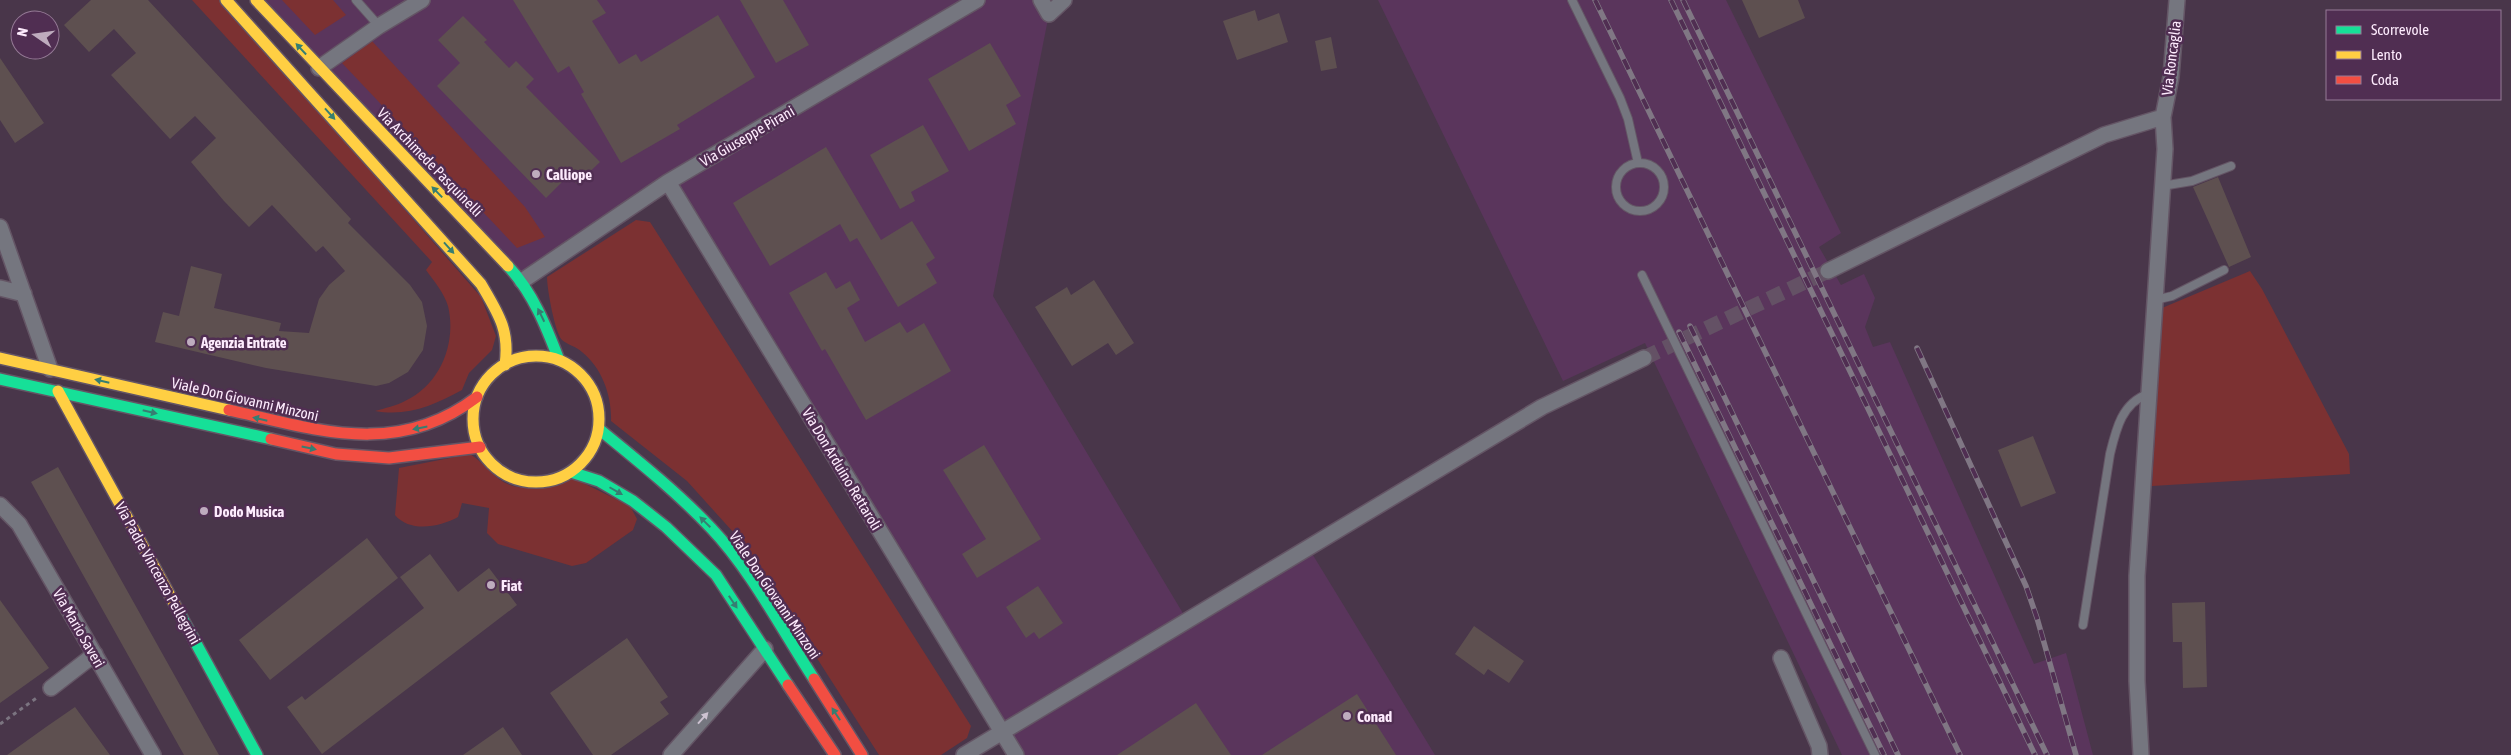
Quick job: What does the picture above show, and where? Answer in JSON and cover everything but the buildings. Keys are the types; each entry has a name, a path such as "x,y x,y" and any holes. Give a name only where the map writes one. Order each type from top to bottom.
{"main road":[{"path":"226,0 481,284 503,320 508,344 504,365"},
{"name":"Via Archimede Pasquinelli","path":"256,0 522,281 542,316 559,360"},
{"name":"Viale Don Giovanni Minzoni","path":"0,358 288,425 325,432 359,435 394,434 432,426 459,413 477,397 488,379 504,365 532,356 559,360 578,372 591,388 599,408 599,429 589,454 571,472 552,481 523,481 510,477 492,465 480,447 473,422 477,397"},
{"path":"0,378 336,454 389,458 480,447"},
{"name":"Via Padre Vincenzo Pellegrini","path":"58,391 257,755"},
{"name":"Viale Don Giovanni Minzoni","path":"599,429 681,499 717,535 740,564 862,755"},
{"path":"571,472 599,481 633,501 666,527 716,575 835,755"}],"street":[{"path":"320,68 379,26 422,0"},
{"name":"Via Giuseppe Pirani","path":"522,281 668,182 977,0"},
{"path":"1041,0 1049,14 1064,0"},
{"name":"Via Roncaglia","path":"2142,755 2137,681 2137,605 2148,394 2165,149 2163,117 2171,77 2177,0"},
{"path":"1828,271 2104,136 2163,117"},
{"name":"Via Don Arduino Rettaroli","path":"668,182 1016,755"},
{"path":"0,227 50,369"},
{"path":"0,288 24,294"},
{"path":"964,755 1542,407 1644,358"},
{"name":"Via Mario Saveri","path":"0,506 19,524 153,755"},
{"path":"671,755 765,649"},
{"path":"51,688 95,654"},
{"path":"1781,658 1819,746 1820,755"}],"lane":[{"path":"356,0 379,26"},
{"path":"1572,0 1620,98 1628,119 1638,163"},
{"path":"1638,163 1654,168 1663,181 1661,197 1657,204 1642,211 1626,207 1620,201 1616,185 1623,170 1638,163"},
{"path":"2162,186 2192,181 2231,166"},
{"path":"2154,300 2172,296 2224,270"},
{"path":"1642,275 1875,755"},
{"path":"2083,625 2110,454 2115,434 2127,406 2136,398 2148,394"}],"path":[{"path":"0,724 51,688"}],"shaded area":[{"path":"192,0 222,0 481,297 496,336 492,350 469,373 462,390 431,405 410,411 375,411 405,401 428,385 436,374 448,348 450,320 448,306 444,296 426,270 432,262"},
{"path":"257,0 1064,0 1049,14 993,296 1187,620 1308,547 1435,755 1016,755 668,182 522,281"},
{"path":"282,0 333,0 346,15 315,35"},
{"path":"1378,0 1726,0 1841,233 1819,247 1841,285 1864,274 1875,298 1865,327 1873,347 1890,342 2034,664 2066,653 2093,755 1842,755 1645,343 1563,381"},
{"path":"372,41 525,207 545,237 517,248 342,63"},
{"path":"636,220 650,222 971,726 967,738 941,755 879,755 743,543 687,481 611,421 608,392 600,374 580,350 562,340 559,336 548,291 547,277"},
{"path":"2250,271 2262,289 2349,454 2350,474 2152,486 2162,308"},
{"path":"470,454 499,479 516,487 536,488 573,478 630,506 637,519 633,530 586,563 572,566 498,544 487,533 489,508 462,503 458,517 434,526 409,524 401,521 395,515 399,468"}],"tunnel":[{"path":"1644,358 1828,271"}],"railway":[{"path":"1595,0 1960,755"},
{"path":"1671,0 2035,755"},
{"path":"1683,0 2047,755"},
{"path":"1690,326 1898,755"},
{"path":"1679,332 1884,755"},
{"path":"1917,348 2026,586 2076,755"}],"traffic: fast":[{"path":"508,266 532,299 544,322 559,360"},
{"path":"0,379 271,439"},
{"path":"599,429 671,489 726,545 753,581 814,679"},
{"path":"571,472 599,481 633,501 666,527 716,575 788,685"},
{"path":"180,614 257,755"}],"traffic: slow":[{"path":"226,0 481,284 497,313 504,332 506,342 505,365"},
{"path":"256,0 508,266"},
{"path":"536,356 560,361 580,375 594,395 599,419 594,443 580,463 560,477 536,482 512,477 492,463 478,443 473,419 478,395 492,375 512,361 536,356"},
{"path":"0,358 229,410"},
{"path":"58,391 180,614"}],"traffic: jam":[{"path":"229,410 325,431 356,434 387,433 417,428 447,416 477,397"},
{"path":"271,439 336,454 389,458 480,447"},
{"path":"814,679 862,755"},
{"path":"788,685 835,755"}],"place":[{"name":"Calliope","path":"536,174"},
{"name":"Agenzia Entrate","path":"191,342"},
{"name":"Dodo Musica","path":"204,511"},
{"name":"Fiat","path":"491,585"},
{"name":"Conad","path":"1347,716"}]}
